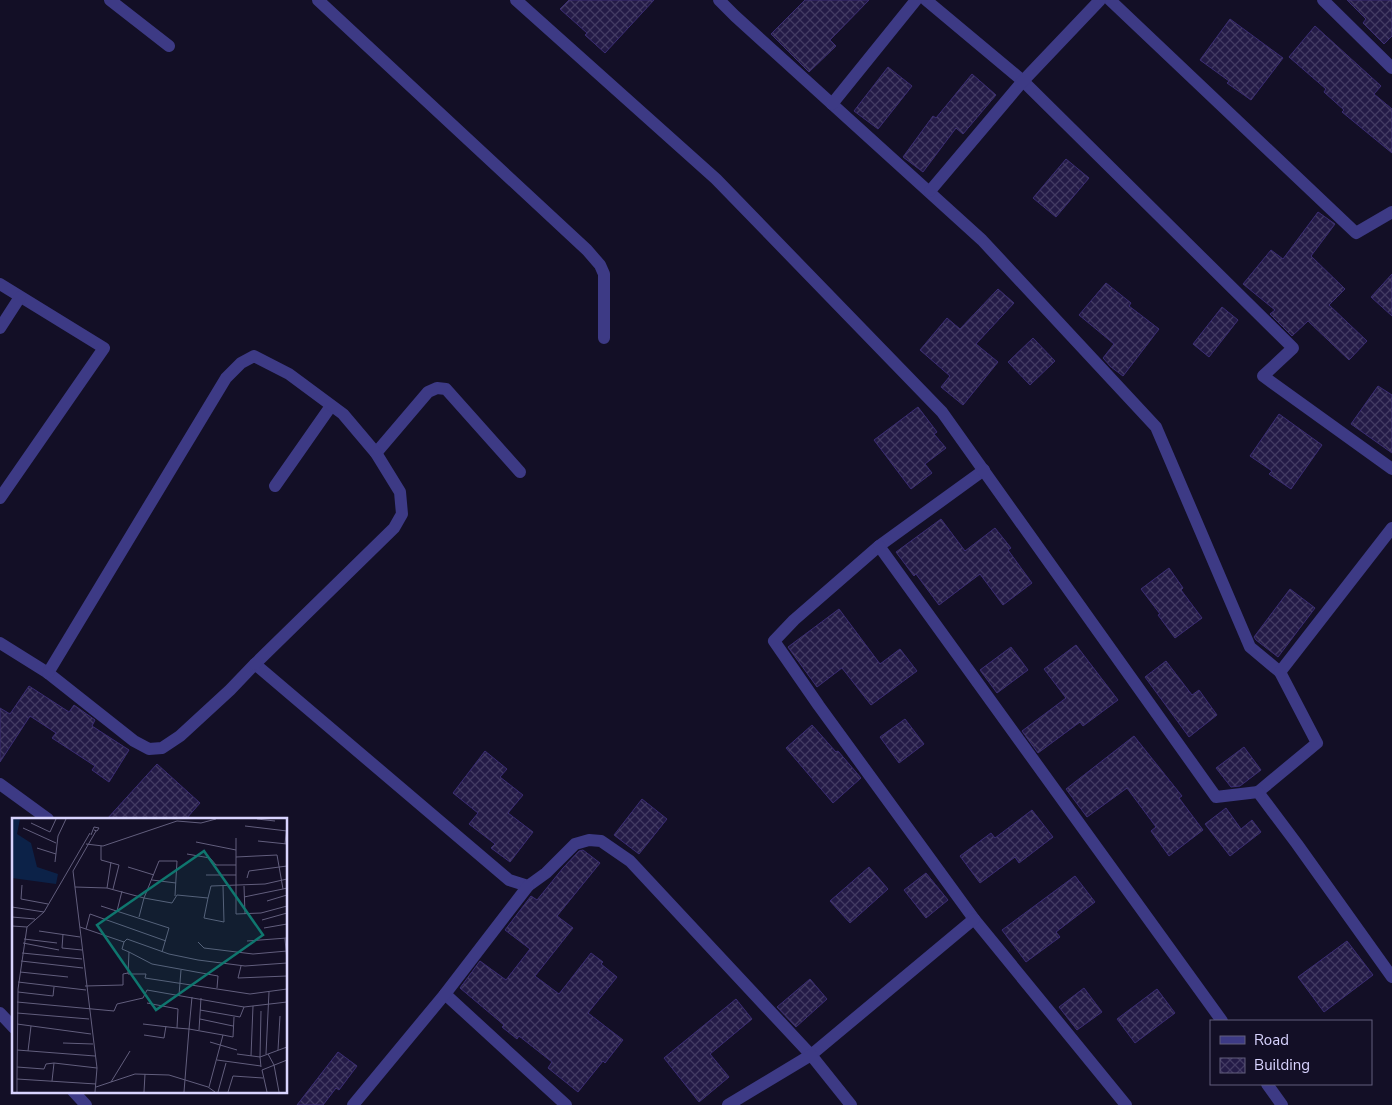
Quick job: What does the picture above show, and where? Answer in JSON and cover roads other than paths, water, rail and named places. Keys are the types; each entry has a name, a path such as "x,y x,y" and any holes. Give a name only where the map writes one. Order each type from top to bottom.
{"street":[{"path":"110,0 169,46"},
{"path":"318,0 587,250 600,265 604,274 604,338"},
{"path":"516,0 716,179 942,412 1216,797 1258,792 1317,743 1280,672 1250,647 1156,427 982,240 719,0"},
{"path":"832,104 916,0"},
{"path":"926,0 1023,82 1293,348 1263,376 1392,469"},
{"path":"930,191 1023,82 1100,0"},
{"path":"1110,0 1356,233 1392,212"},
{"path":"1323,0 1392,68"},
{"path":"0,284 104,348 0,498"},
{"path":"0,328 20,297"},
{"path":"0,643 48,673 134,741 150,749 162,748 180,736 230,690 394,528 402,514 400,492 376,453 343,414 289,374 254,356 241,363 226,378 48,673"},
{"path":"376,453 428,392 437,388 446,389 520,472"},
{"path":"275,486 332,406"},
{"path":"984,470 879,546 794,620 774,642 818,706 974,919 1126,1105"},
{"path":"1280,672 1392,528"},
{"path":"879,546 1221,1020"},
{"path":"255,664 508,880 528,886"},
{"path":"0,784 47,818"},
{"path":"1258,792 1392,977"},
{"path":"353,1105 445,994 528,886 546,873 575,844 589,840 600,841 630,861 811,1054 851,1105"},
{"path":"728,1105 811,1054 974,919"},
{"path":"445,994 566,1105"},
{"path":"0,1013 12,1026"},
{"path":"1268,1085 1282,1105"},
{"path":"74,1092 86,1105"}]}
